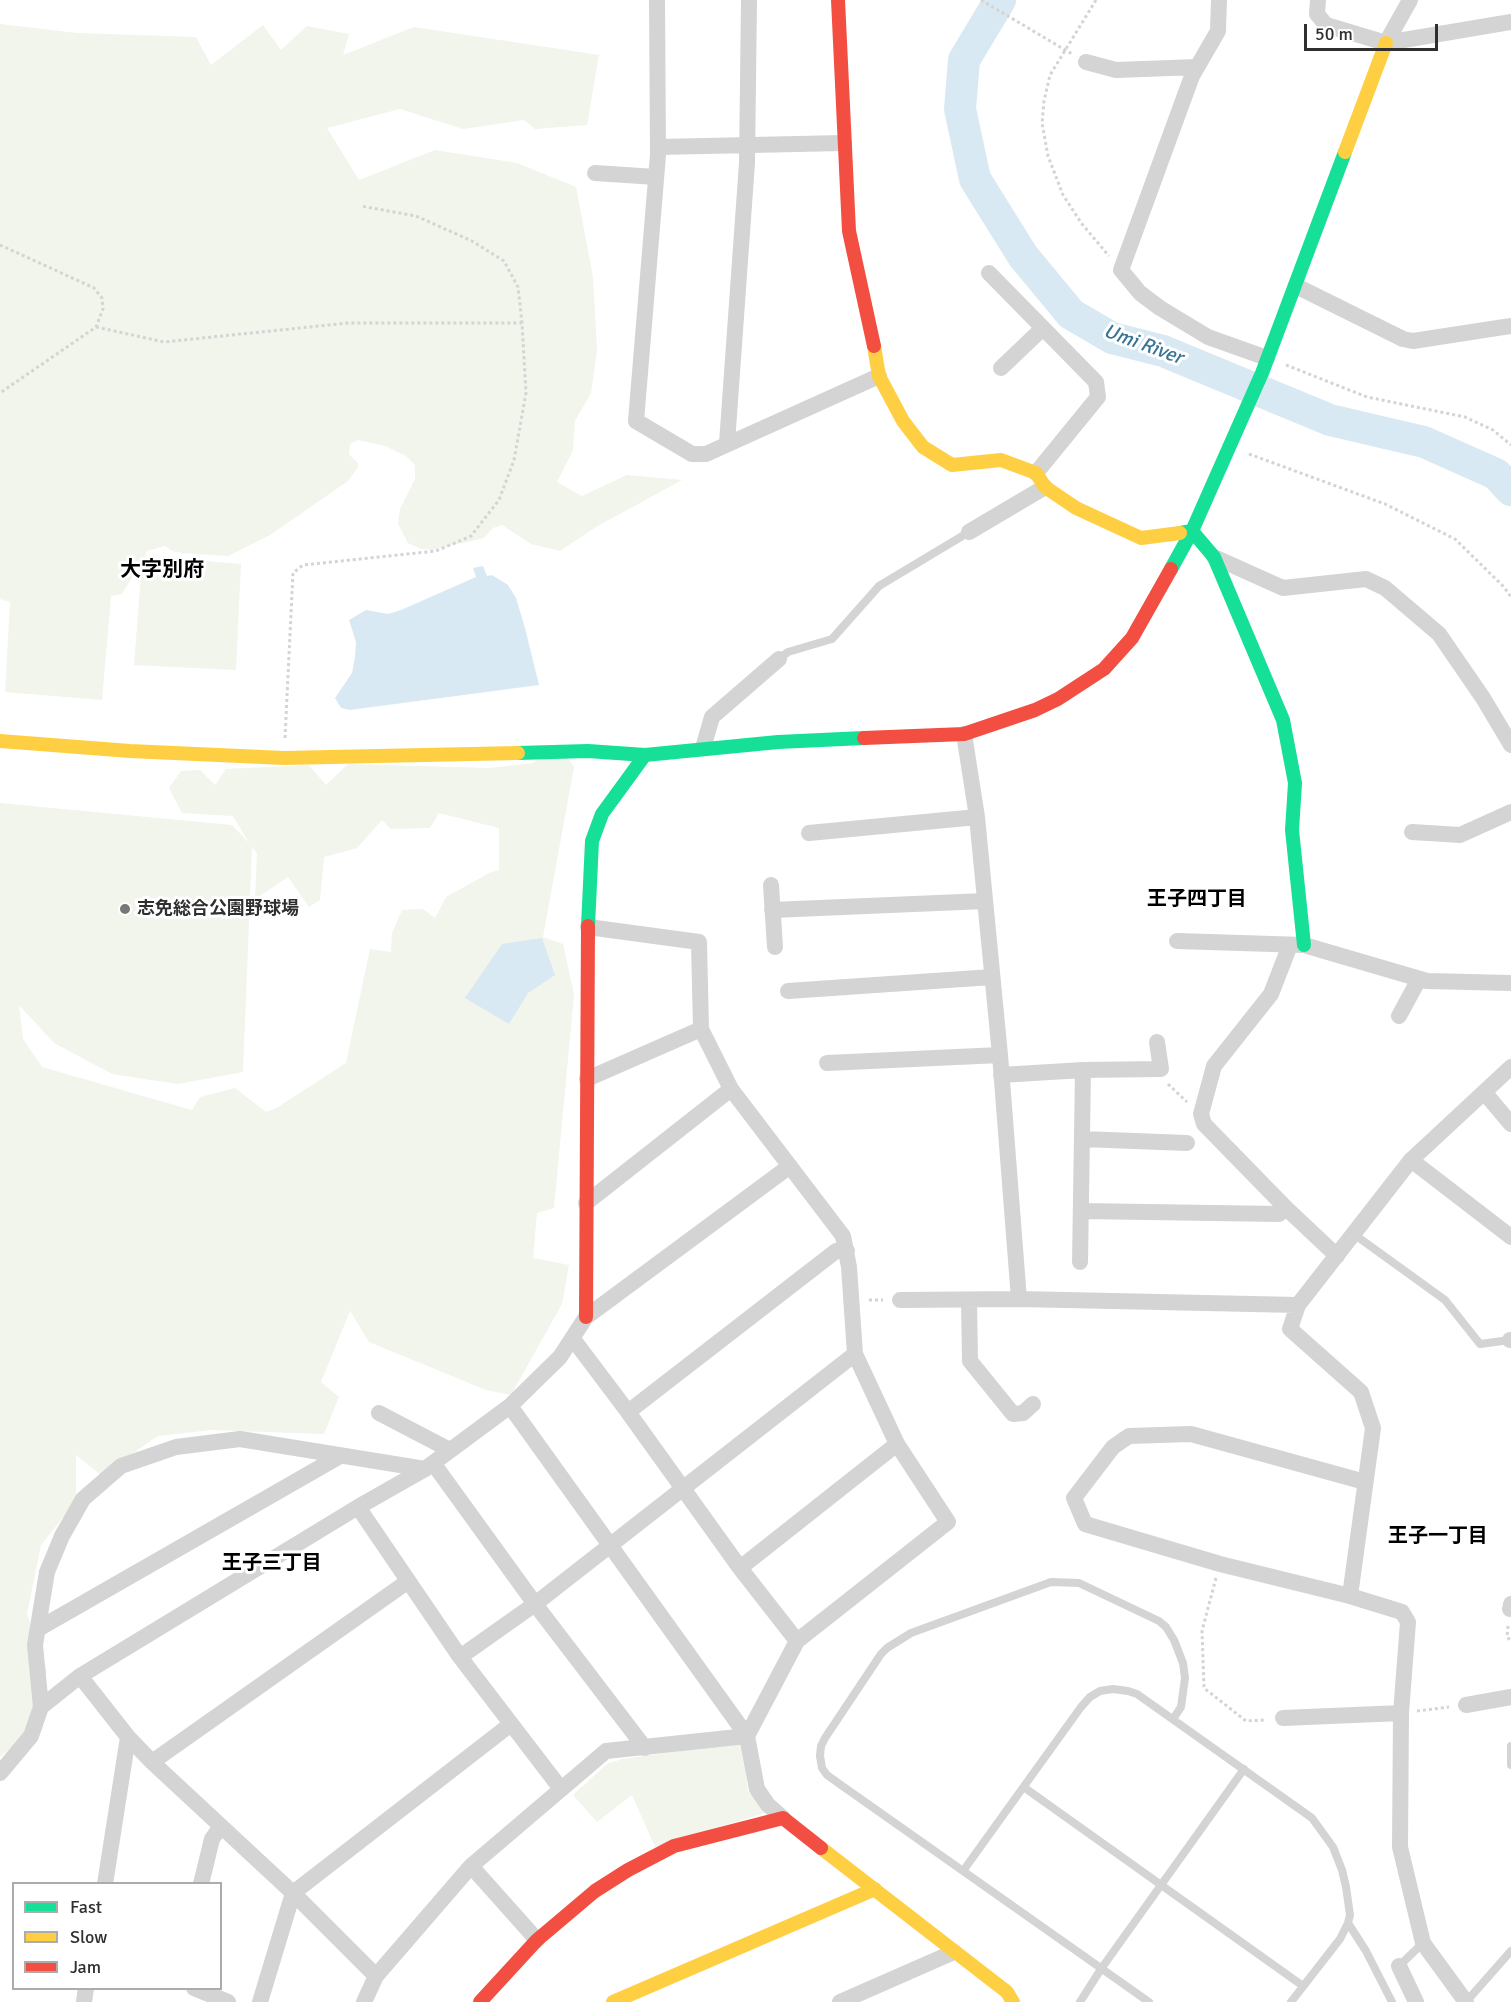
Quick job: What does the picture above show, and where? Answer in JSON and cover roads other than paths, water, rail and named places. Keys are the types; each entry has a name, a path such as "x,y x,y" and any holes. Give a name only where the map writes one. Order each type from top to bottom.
{"street":[{"path":"657,0 658,147 636,421 692,454 706,454 879,376"},
{"path":"727,443 747,145 749,0"},
{"path":"838,0 849,231 870,322 879,376 903,421 923,447 952,465 1000,460 1040,480 1076,508 1142,538 1192,531"},
{"path":"1219,0 1218,31 1192,76 1121,270 1140,292 1154,303 1208,337 1265,365"},
{"path":"1318,0 1317,14 1326,25 1386,43 1511,22"},
{"path":"0,741 130,751 284,758 588,751 645,755 778,742 964,734 1035,710 1058,699 1104,669 1132,638 1192,531 1265,365 1386,43 1410,0"},
{"path":"1086,62 1116,70 1197,67"},
{"path":"658,147 844,143"},
{"path":"595,173 656,177"},
{"path":"969,532 1040,480 1098,397 1096,382 989,273"},
{"path":"1296,286 1403,339 1413,341 1511,326"},
{"path":"1001,368 1043,328"},
{"path":"1192,531 1214,556 1283,720 1295,783 1292,830 1297,945 1271,994 1214,1066 1201,1114 1204,1124 1286,1208 1337,1256"},
{"path":"1214,556 1283,588 1366,579 1386,588 1439,634 1483,698 1511,745"},
{"path":"704,748 711,717 779,659"},
{"path":"964,734 977,817 1000,1056 1019,1299"},
{"path":"586,1317 586,1079 589,876 592,841 602,814 645,755"},
{"path":"1412,832 1460,835 1511,812"},
{"path":"809,833 977,817"},
{"path":"771,885 775,947"},
{"path":"772,910 985,901"},
{"path":"588,927 699,942 701,1029 731,1089 843,1236 847,1251 855,1354 897,1444 948,1522 797,1641 747,1736"},
{"path":"1177,941 1297,945 1427,981 1511,983"},
{"path":"788,992 992,977"},
{"path":"1399,1016 1419,979"},
{"path":"586,1079 701,1029"},
{"path":"1001,1075 1083,1070 1161,1069 1157,1042"},
{"path":"827,1063 1000,1056"},
{"path":"1350,1596 1373,1428 1361,1392 1290,1329 1298,1305 1355,1235 1411,1160 1511,1066"},
{"path":"1080,1262 1083,1070"},
{"path":"586,1203 731,1089"},
{"path":"1484,1092 1511,1124"},
{"path":"1082,1139 1187,1143"},
{"path":"1411,1160 1511,1237"},
{"path":"41,1707 80,1676 429,1466 510,1406 560,1357 586,1317 790,1166"},
{"path":"1082,1211 1279,1214 1286,1208"},
{"path":"628,1412 836,1251 847,1251"},
{"path":"900,1300 1019,1299 1298,1305"},
{"path":"969,1300 970,1361 1013,1414 1023,1413 1033,1404"},
{"path":"573,1339 740,1568 797,1641"},
{"path":"460,1657 535,1605 855,1354"},
{"path":"510,1406 747,1736 757,1789 768,1805 1007,1992 1013,2002"},
{"path":"380,1413 450,1450"},
{"path":"1365,1482 1191,1434 1129,1436 1113,1447 1074,1498 1085,1524 1220,1564 1350,1596 1402,1612 1408,1622 1401,1713 1400,1847 1423,1943 1466,2002"},
{"path":"0,1773 31,1736 41,1707 35,1645 47,1572 62,1536 83,1499 121,1466 176,1447 240,1439 340,1456 429,1466 645,1748"},
{"path":"740,1568 897,1444"},
{"path":"38,1629 340,1456"},
{"path":"358,1507 460,1657 561,1789"},
{"path":"152,1762 407,1582"},
{"path":"80,1676 128,1737 152,1762 293,1893 376,1976"},
{"path":"1466,1705 1511,1696"},
{"path":"1283,1718 1401,1713"},
{"path":"260,2002 293,1893 511,1724"},
{"path":"364,2002 376,1976 471,1866 606,1751 747,1736"},
{"path":"105,1882 128,1737"},
{"path":"480,2002 537,1941 595,1891 628,1870 674,1846 783,1818"},
{"path":"201,1882 212,1839 221,1826"},
{"path":"471,1866 537,1941"},
{"path":"613,2002 875,1889"},
{"path":"840,2002 954,1952"},
{"path":"1399,1966 1416,2002"},
{"path":"197,1990 228,2002"}],"lane":[{"path":"779,659 788,652 832,639 879,586 969,532"},
{"path":"1355,1235 1445,1300 1480,1344 1510,1340"},
{"path":"1149,2002 827,1775 822,1768 820,1756 825,1738 887,1648 911,1633 1051,1582 1079,1583 1159,1621 1166,1627 1179,1650 1184,1670 1181,1707 1173,1719"},
{"path":"963,1871 1090,1697 1100,1691 1128,1690 1173,1719 1312,1818 1333,1847 1342,1870 1350,1914 1348,1923 1340,1939 1291,2002"},
{"path":"1511,1746 1511,1765"},
{"path":"1080,2002 1160,1885 1244,1769"},
{"path":"1025,1788 1303,1986"},
{"path":"1348,1923 1392,2002"},
{"path":"1399,1966 1423,1943"},
{"path":"1466,2002 1511,1951"}],"waterway":[{"name":"Umi River","path":"1000,0 964,60 960,109 975,179 1023,256 1071,314 1112,338 1163,351 1330,420 1424,442 1496,474 1511,490"}],"place":[{"name":"志免総合公園野球場","path":"125,909"}],"district":[{"name":"大字別府","path":"162,570"},
{"name":"王子四丁目","path":"1197,900"},
{"name":"王子一丁目","path":"1438,1537"},
{"name":"王子三丁目","path":"272,1564"}]}
